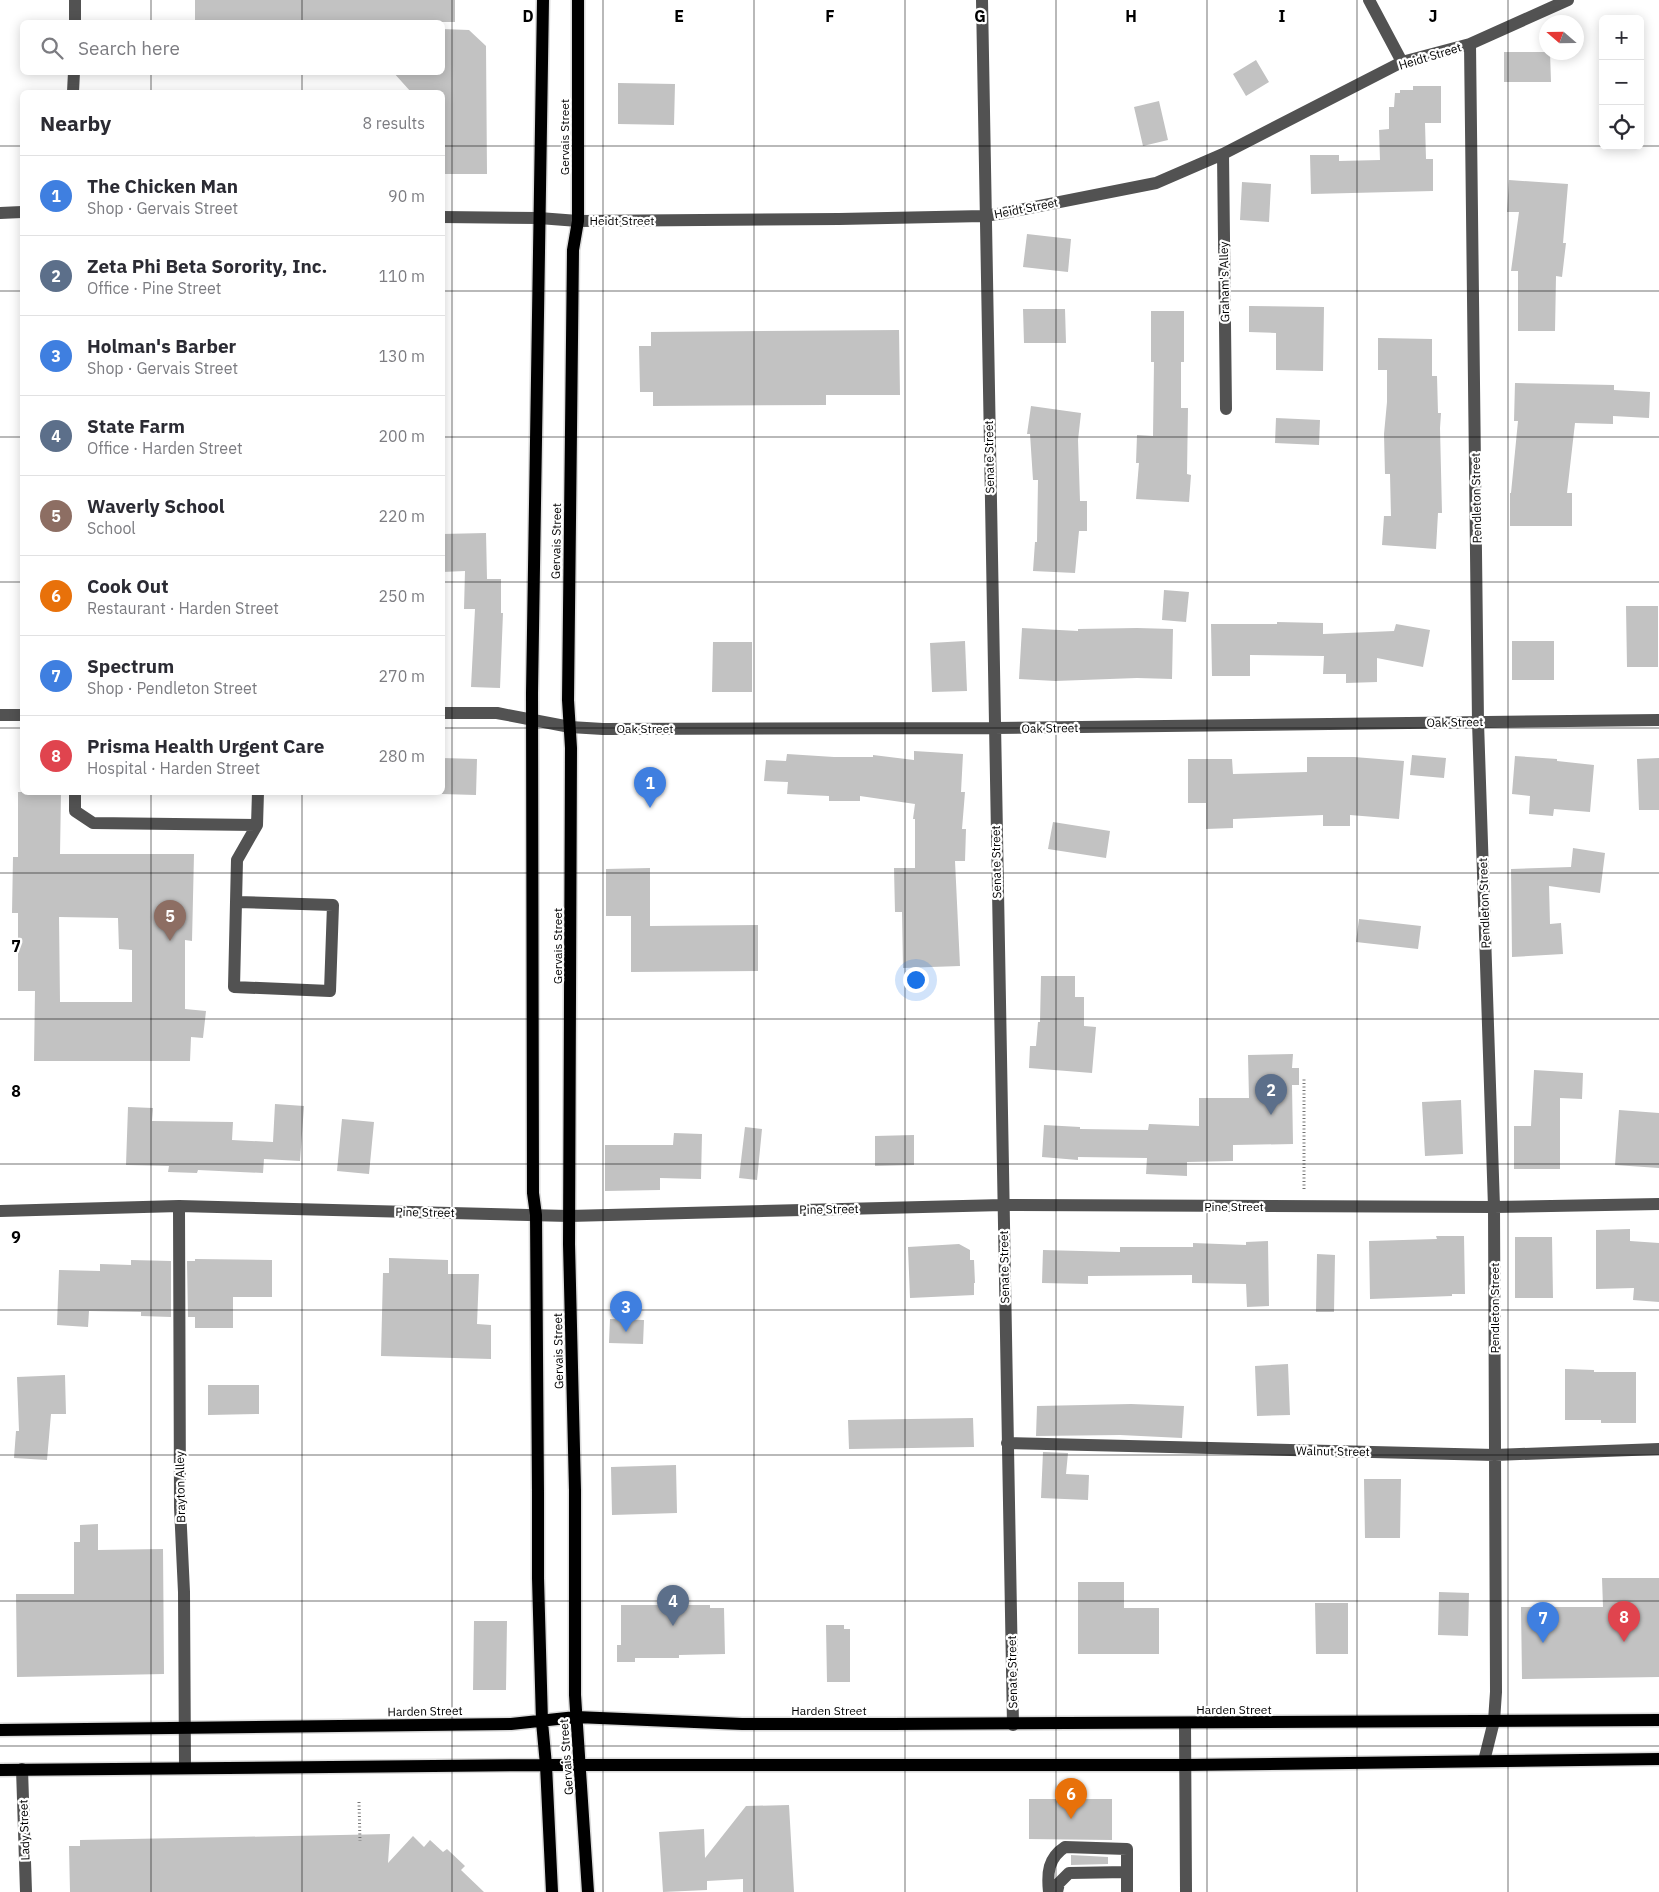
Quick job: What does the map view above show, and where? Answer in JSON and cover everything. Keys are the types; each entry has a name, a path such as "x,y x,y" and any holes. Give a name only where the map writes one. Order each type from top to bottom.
{"main road":[{"name":"Gervais Street","path":"543,0 533,720 533,1194 536,1216 538,1578 542,1722 552,1892"},
{"name":"Gervais Street","path":"578,0 578,220 573,250 568,700 570,727 568,1216 575,1490 576,1717 581,1765 588,1892"},
{"name":"Harden Street","path":"0,1730 511,1724 576,1717 742,1724 1659,1720"},
{"path":"0,1770 546,1765 1185,1764 1659,1759"}],"street":[{"path":"75,20 76,0"},
{"name":"Senate Street","path":"982,0 984,216 1014,1724"},
{"path":"1368,0 1402,62"},
{"name":"Heidt Street","path":"445,217 578,220 984,216 1156,183 1223,154 1402,62 1470,44 1568,0"},
{"name":"Pendleton Street","path":"1470,44 1478,722 1494,1207 1496,1692 1494,1721 1484,1761"},
{"path":"73,90 74,75"},
{"name":"Graham's Alley","path":"1223,154 1226,409"},
{"path":"0,213 20,212"},
{"name":"Oak Street","path":"445,713 497,713 570,727 603,728 994,728 1659,720"},
{"path":"0,715 20,715"},
{"path":"75,795 76,811 93,823 257,825"},
{"path":"236,902 333,905 330,991 234,986 236,902 237,860 257,825 258,795"},
{"name":"Pine Street","path":"0,1211 179,1206 568,1216 1003,1205 1494,1207 1659,1204"},
{"name":"Brayton Alley","path":"179,1206 180,1498 184,1592 185,1768"},
{"name":"Walnut Street","path":"1007,1443 1494,1456 1659,1450"},
{"path":"1185,1723 1186,1892"},
{"name":"Lady Street","path":"22,1769 26,1892"},
{"path":"1049,1892 1048,1876 1050,1862 1056,1852 1065,1847 1127,1849 1127,1892"},
{"path":"1057,1892 1060,1882 1069,1873 1127,1872"}],"path":[{"path":"1304,1078 1304,1194"},
{"path":"359,1802 360,1841"}],"building":[{"path":"195,0 455,0 455,22 445,22 445,20 195,20"},
{"path":"445,29 469,30 486,46 487,174 445,174 445,90 409,90 396,75 445,75"},
{"path":"1504,52 1539,52 1539,60 1550,60 1551,82 1504,82"},
{"path":"1256,60 1269,82 1246,96 1233,74"},
{"path":"618,83 675,84 674,125 618,124"},
{"path":"1413,86 1441,86 1441,123 1425,123 1426,159 1433,159 1433,191 1311,194 1310,155 1339,155 1339,161 1380,160 1379,130 1389,129 1389,107 1394,107 1395,93 1400,93 1400,90 1413,90"},
{"path":"1159,101 1168,140 1143,146 1134,107"},
{"path":"1509,180 1568,184 1563,243 1566,243 1562,277 1556,276 1555,331 1518,331 1518,271 1511,271 1519,212 1507,212"},
{"path":"1242,182 1271,184 1269,222 1240,220"},
{"path":"1027,234 1071,239 1068,272 1023,267"},
{"path":"1249,306 1324,307 1323,371 1276,370 1276,333 1249,332"},
{"path":"1023,309 1065,309 1066,343 1024,343"},
{"path":"1151,311 1184,311 1184,362 1181,362 1181,408 1188,408 1187,474 1191,475 1189,502 1136,499 1139,463 1136,463 1137,435 1153,436 1154,362 1151,362"},
{"path":"899,330 900,395 826,395 826,405 653,406 653,392 640,392 639,346 651,346 651,332"},
{"path":"1378,338 1432,339 1432,376 1437,376 1438,413 1441,413 1442,513 1438,513 1436,549 1382,545 1384,516 1391,516 1390,474 1385,474 1384,434 1387,370 1378,370"},
{"path":"1515,383 1614,385 1614,390 1650,392 1649,418 1613,416 1613,424 1575,423 1567,493 1572,493 1572,526 1510,526 1510,493 1518,421 1514,421"},
{"path":"1031,406 1081,413 1078,440 1080,501 1087,501 1087,531 1079,531 1075,573 1033,571 1035,542 1037,542 1038,480 1033,480 1030,434 1027,434"},
{"path":"1276,418 1320,420 1319,445 1275,443"},
{"path":"486,533 487,579 501,579 501,613 503,613 500,688 471,687 475,609 464,609 465,571 445,572 445,534"},
{"path":"1164,590 1189,592 1186,622 1162,620"},
{"path":"1626,606 1658,606 1658,667 1627,667"},
{"path":"1277,622 1323,623 1323,634 1394,631 1396,624 1430,630 1423,667 1377,658 1377,682 1346,683 1346,674 1323,674 1324,656 1250,655 1250,676 1212,676 1211,624 1277,624"},
{"path":"1022,628 1078,631 1078,629 1173,629 1172,679 1137,678 1055,681 1019,679"},
{"path":"965,641 967,691 932,692 930,643"},
{"path":"1512,641 1554,641 1554,680 1512,680"},
{"path":"713,642 752,642 752,692 712,692"},
{"path":"914,751 963,754 961,792 965,792 962,829 966,829 965,861 955,861 960,966 903,968 902,912 895,912 894,868 915,868 915,819 913,819 915,804 860,796 860,801 829,801 829,796 787,794 788,782 764,781 766,760 786,761 787,754 834,757 873,757 873,755 914,760"},
{"path":"1412,755 1446,758 1444,778 1410,775"},
{"path":"1515,756 1557,759 1557,761 1594,765 1590,812 1554,809 1553,816 1529,814 1530,796 1512,794"},
{"path":"1307,757 1354,757 1404,761 1399,819 1350,815 1350,826 1323,826 1323,815 1233,819 1233,828 1206,829 1206,803 1188,803 1188,759 1232,759 1233,774 1307,772"},
{"path":"445,758 477,759 476,795 445,794"},
{"path":"1659,758 1659,810 1639,810 1637,759"},
{"path":"18,792 20,792 20,795 61,795 60,854 194,854 192,941 185,940 185,1009 206,1011 203,1038 191,1037 190,1061 34,1061 35,991 18,991 18,913 12,913 13,857 18,857","holes":["59,917 118,918 119,949 132,950 132,1002 60,1002"]},
{"path":"1053,822 1110,831 1106,858 1048,849"},
{"path":"1573,848 1605,853 1600,893 1549,886 1550,924 1561,923 1563,954 1512,957 1511,869 1571,867"},
{"path":"650,868 650,926 758,925 758,971 631,972 631,916 606,916 606,869"},
{"path":"1359,919 1421,926 1418,949 1356,942"},
{"path":"1041,976 1075,976 1075,997 1084,997 1084,1026 1096,1027 1092,1073 1029,1068 1030,1046 1036,1046 1038,1022 1040,1022"},
{"path":"1293,1054 1292,1068 1299,1068 1299,1085 1292,1085 1293,1144 1233,1145 1233,1161 1187,1162 1187,1176 1146,1174 1147,1158 1078,1157 1078,1160 1042,1157 1044,1125 1080,1127 1080,1129 1148,1130 1149,1124 1199,1126 1199,1098 1249,1098 1248,1055"},
{"path":"1534,1070 1583,1073 1582,1099 1560,1098 1560,1169 1514,1169 1514,1126 1531,1126"},
{"path":"1461,1100 1463,1154 1425,1156 1422,1102"},
{"path":"275,1104 304,1106 300,1161 264,1159 263,1173 198,1170 197,1173 168,1172 169,1166 126,1165 128,1107 153,1108 152,1121 233,1122 232,1140 273,1142"},
{"path":"1619,1110 1659,1113 1659,1168 1615,1165"},
{"path":"342,1119 374,1122 369,1174 337,1171"},
{"path":"745,1127 762,1129 757,1180 739,1178"},
{"path":"674,1133 702,1134 701,1179 660,1178 660,1190 605,1191 605,1145 673,1145"},
{"path":"914,1135 914,1165 875,1166 875,1136"},
{"path":"1630,1229 1630,1241 1659,1243 1659,1302 1633,1300 1634,1288 1596,1289 1596,1230"},
{"path":"1436,1236 1464,1236 1465,1294 1370,1299 1369,1241 1437,1239"},
{"path":"1515,1237 1552,1237 1553,1298 1515,1298"},
{"path":"1268,1241 1269,1306 1247,1307 1246,1284 1192,1283 1192,1275 1088,1276 1088,1284 1042,1283 1043,1250 1120,1252 1120,1247 1193,1247 1193,1243 1246,1245 1246,1242"},
{"path":"959,1244 970,1250 970,1260 974,1260 974,1295 910,1298 908,1247"},
{"path":"1317,1254 1335,1255 1334,1312 1316,1312"},
{"path":"389,1258 448,1260 448,1274 479,1274 477,1324 491,1325 491,1359 381,1356 383,1273 389,1273"},
{"path":"195,1259 272,1260 272,1297 233,1297 233,1328 195,1328 195,1317 188,1317 187,1261 195,1261"},
{"path":"131,1260 171,1261 171,1317 141,1316 141,1312 89,1311 88,1327 57,1325 59,1270 100,1271 100,1264 131,1265"},
{"path":"610,1319 644,1320 643,1344 609,1343"},
{"path":"1288,1364 1290,1415 1257,1416 1255,1366"},
{"path":"1565,1369 1594,1370 1594,1372 1636,1372 1636,1423 1601,1423 1601,1420 1565,1420"},
{"path":"65,1375 66,1414 51,1414 47,1460 14,1458 16,1431 19,1431 17,1377"},
{"path":"208,1385 259,1385 259,1414 208,1415"},
{"path":"1131,1404 1184,1406 1182,1438 1120,1435 1036,1436 1037,1406"},
{"path":"973,1418 974,1447 849,1449 848,1420"},
{"path":"1043,1452 1068,1453 1066,1474 1089,1475 1088,1500 1041,1498"},
{"path":"676,1465 677,1513 612,1515 611,1467"},
{"path":"1364,1479 1401,1479 1400,1538 1365,1538"},
{"path":"98,1524 98,1550 163,1549 164,1674 17,1677 16,1594 74,1594 74,1542 80,1542 80,1525"},
{"path":"1602,1578 1659,1578 1659,1677 1522,1679 1521,1607 1603,1607"},
{"path":"1078,1582 1124,1582 1124,1608 1159,1608 1159,1654 1078,1654"},
{"path":"1439,1592 1469,1593 1468,1636 1438,1635"},
{"path":"1315,1603 1348,1603 1348,1654 1316,1654"},
{"path":"621,1605 710,1605 710,1608 724,1608 725,1654 679,1655 679,1658 635,1658 635,1662 617,1662 617,1645 621,1645"},
{"path":"474,1621 507,1621 506,1690 473,1690"},
{"path":"826,1625 844,1625 844,1629 850,1629 850,1682 827,1682"},
{"path":"1029,1799 1112,1799 1112,1840 1029,1839"},
{"path":"789,1805 794,1892 743,1892 743,1879 707,1881 707,1890 663,1892 659,1832 704,1829 705,1858 746,1806"},
{"path":"390,1834 388,1863 413,1836 424,1847 430,1840 443,1852 447,1849 465,1866 461,1870 484,1892 70,1892 69,1846 80,1846 80,1840"},
{"path":"1071,1855 1108,1857 1108,1864 1071,1865"}],"place":[{"name":"The Chicken Man","path":"650,808"},
{"name":"Waverly School","path":"170,941"},
{"name":"Zeta Phi Beta Sorority, Inc.","path":"1271,1115"},
{"name":"Holman's Barber","path":"626,1332"},
{"name":"State Farm","path":"673,1626"},
{"name":"Prisma Health Urgent Care","path":"1624,1642"},
{"name":"Spectrum","path":"1543,1643"},
{"name":"Cook Out","path":"1071,1819"}]}
